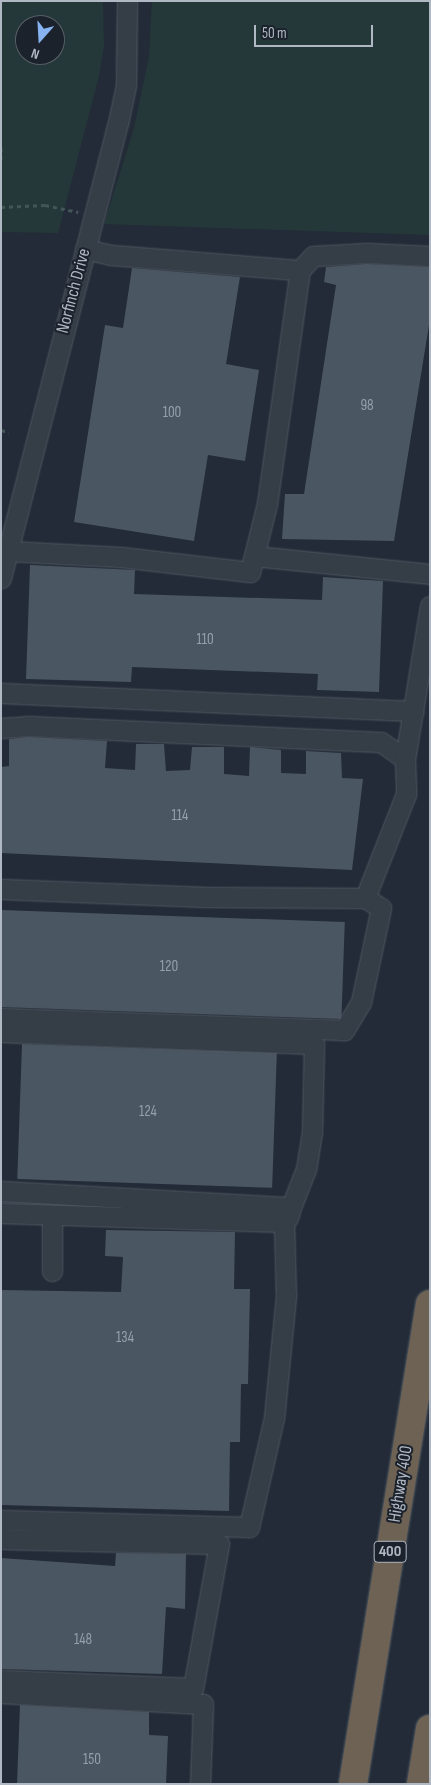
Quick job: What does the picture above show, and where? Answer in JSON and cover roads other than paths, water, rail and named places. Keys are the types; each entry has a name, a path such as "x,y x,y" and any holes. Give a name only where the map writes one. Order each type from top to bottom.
{"highway":[{"name":"Highway 400","path":"353,1784 430,1304"},
{"path":"421,1784 430,1729"}],"street":[{"name":"Norfinch Drive","path":"1,578 126,85 128,1"},
{"path":"85,249 112,255 300,270"},
{"path":"8,551 121,557 250,572 267,504 300,270 313,256 367,253 430,256"},
{"path":"254,556 430,574"},
{"path":"365,898 406,794 405,759 430,606"},
{"path":"1,693 414,711"},
{"path":"56,727 57,696"},
{"path":"1,728 56,727 381,742 405,759"},
{"path":"1,889 207,897 365,898 381,908 361,1002 344,1030 1,1018"},
{"path":"1,1032 314,1044 312,1132 306,1169 287,1215 286,1296 274,1418 250,1528 1,1520"},
{"path":"1,1191 287,1215"},
{"path":"1,1213 287,1215"},
{"path":"52,1214 52,1271"},
{"path":"1,1539 219,1544 193,1688 1,1680"},
{"path":"1,1693 204,1704 200,1784"}]}
